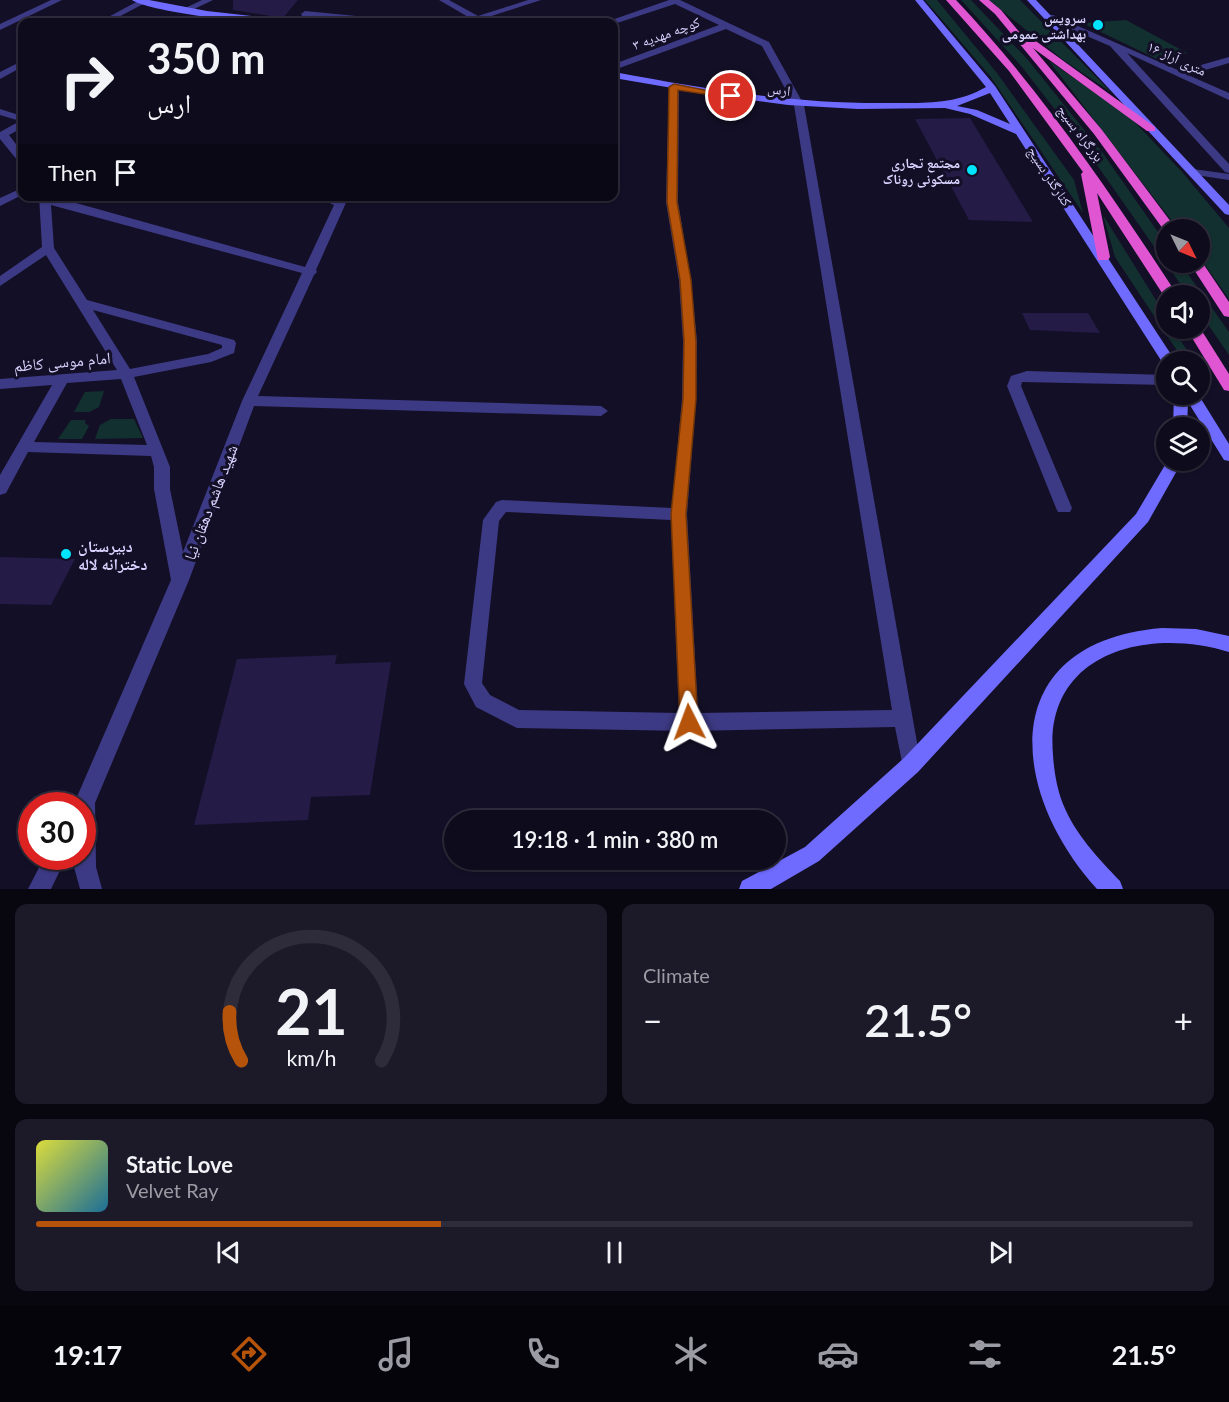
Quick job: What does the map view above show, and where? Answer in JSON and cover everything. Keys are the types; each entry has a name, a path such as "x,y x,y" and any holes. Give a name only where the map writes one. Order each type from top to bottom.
{"highway":[{"name":"بزرگراه بسیج","path":"951,0 988,42 1085,164 1164,285"},
{"name":"بزرگراه بسیج","path":"984,0 1010,26 1098,132 1163,219"},
{"path":"1010,26 1151,129"},
{"path":"1085,164 1103,257"},
{"path":"1202,273 1229,313"},
{"path":"1200,339 1229,386"}],"main road":[{"name":"کنارگذر بسیج","path":"919,0 992,88 1162,351"},
{"path":"1032,0 1229,212"},
{"path":"140,1 232,18"},
{"name":"ارس","path":"618,76 674,87 799,105 840,108 943,105"},
{"path":"943,105 974,100 992,88"},
{"path":"943,105 973,112 1022,133"},
{"path":"1197,405 1229,456"},
{"path":"750,889 813,854 910,765 1142,518 1170,471"},
{"path":"1112,889 1091,867 1067,831 1051,800 1043,761 1042,725 1050,695 1068,670 1096,650 1127,639 1164,634 1211,638 1229,644"}],"street":[{"path":"19,18 58,0"},
{"path":"185,10 209,0"},
{"path":"443,0 476,18"},
{"path":"481,18 537,0"},
{"path":"618,19 674,0 728,25 766,44 799,105 910,765"},
{"path":"110,18 140,1"},
{"path":"200,18 207,14"},
{"path":"305,14 346,18"},
{"name":"۱۶ متری آراز","path":"1050,17 1229,97"},
{"path":"0,27 18,19"},
{"name":"کوچه مهدیه ۳","path":"618,66 728,25"},
{"path":"1113,44 1229,170"},
{"path":"1180,74 1229,60"},
{"path":"0,76 18,66"},
{"path":"674,87 672,202 686,280 690,341 689,399 678,514 689,722"},
{"path":"0,112 18,118"},
{"path":"18,126 2,135 18,154"},
{"path":"1193,172 1229,177"},
{"path":"0,203 18,193"},
{"path":"45,201 48,248 126,374 157,452 162,467 162,489 180,580"},
{"path":"56,201 310,272"},
{"name":"شهید هاشم دهقان نیا","path":"90,792 180,580 249,401 342,201"},
{"path":"0,282 48,248"},
{"name":"امام موسی کاظم","path":"0,384 126,374 212,358 229,350 228,343 82,303"},
{"path":"1064,508 1014,386 1016,379 1028,376 1156,380"},
{"path":"0,489 62,379"},
{"path":"249,401 601,411"},
{"path":"24,447 157,452"},
{"path":"678,514 502,506 491,520 473,684 483,701 517,719 689,722 903,718"},
{"path":"39,889 49,870"},
{"path":"86,870 91,889"}],"green space":[{"path":"925,0 937,0 997,73 1074,180 1083,213 990,76"},
{"path":"961,0 971,0 1028,60 1102,152 1156,229 1156,249 1090,155 1022,67"},
{"path":"989,0 1020,0 1112,93 1062,59"},
{"path":"1126,20 1187,53 1159,60 1082,23"},
{"path":"1049,61 1129,116 1182,172 1229,228 1229,299 1210,272 1210,219 1170,219"},
{"path":"1103,215 1156,300 1156,319 1115,257"},
{"path":"1173,273 1187,273 1196,285 1181,285"},
{"path":"1210,305 1229,332 1229,355 1210,327"},
{"path":"1169,339 1180,339 1187,351 1177,351"},
{"path":"104,391 99,407 89,412 74,412 85,392"},
{"path":"111,419 134,419 143,438 95,439 100,425"},
{"path":"71,420 85,420 89,426 82,439 58,439"}],"building":[{"path":"233,0 298,0 283,18 233,10"},
{"name":"مجتمع تجاری مسکونی روناک","path":"970,118 1033,222 969,220 915,119"},
{"path":"1022,313 1088,313 1100,333 1030,330"},
{"path":"0,557 75,559 51,605 0,604"},
{"path":"337,655 335,664 391,662 370,795 311,797 308,820 194,825 237,659"}],"place":[{"name":"سرویس بهداشتی عمومی","path":"1098,25"},
{"name":"مجتمع تجاری مسکونی روناک","path":"972,170"},
{"name":"دبیرستان دخترانه لاله","path":"66,554"}],"route":[{"path":"689,722 678,514 689,399 690,341 686,280 672,202 674,87 731,96"}]}
